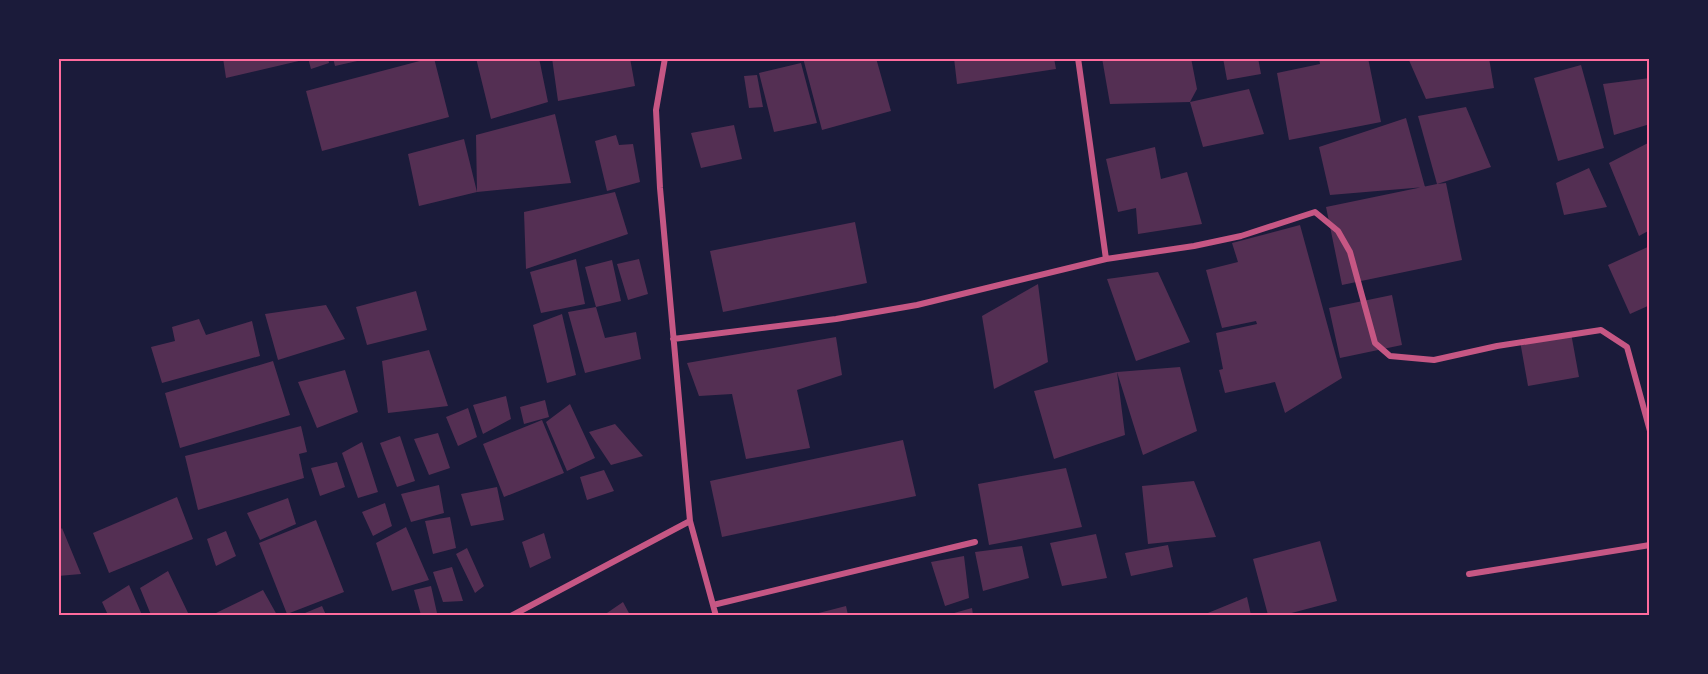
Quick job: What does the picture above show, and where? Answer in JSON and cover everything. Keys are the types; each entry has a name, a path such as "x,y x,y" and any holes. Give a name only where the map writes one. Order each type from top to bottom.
{"street":[{"path":"665,58 656,110 673,339 690,521 716,615"},
{"path":"1078,58 1106,259"},
{"path":"673,339 836,319 917,305 1106,259 1194,246 1241,236 1315,212 1338,231 1350,252 1375,343 1390,356 1434,360 1497,346 1601,330 1627,347 1650,430"},
{"path":"511,615 690,521"},
{"path":"713,604 975,542"},
{"path":"1469,574 1650,545"}],"building":[{"path":"223,58 303,58 303,60 226,78"},
{"path":"308,58 328,58 329,63 311,69"},
{"path":"333,58 366,58 366,59 335,66"},
{"path":"434,58 449,117 322,151 306,91"},
{"path":"476,58 539,58 548,102 491,119"},
{"path":"552,58 630,58 635,86 558,101"},
{"path":"803,58 876,58 891,111 822,130"},
{"path":"954,58 1054,58 1056,69 957,84"},
{"path":"1102,58 1191,58 1197,89 1190,102 1110,104"},
{"path":"1223,58 1258,58 1261,74 1227,80"},
{"path":"1319,58 1368,58 1381,122 1289,140 1277,73 1320,64"},
{"path":"1408,58 1489,58 1494,88 1426,99"},
{"path":"801,63 817,123 774,132 759,73"},
{"path":"1581,65 1604,148 1558,161 1534,78"},
{"path":"757,75 763,107 749,108 744,76"},
{"path":"1650,78 1650,124 1614,135 1603,84"},
{"path":"1249,89 1264,134 1203,147 1190,102"},
{"path":"1466,107 1491,167 1437,184 1418,116"},
{"path":"555,114 571,183 477,192 476,135"},
{"path":"1406,118 1425,187 1330,195 1319,147"},
{"path":"734,125 742,159 701,168 691,133"},
{"path":"616,135 619,145 633,144 640,182 607,191 595,141"},
{"path":"464,139 477,192 419,206 408,154"},
{"path":"1650,142 1650,230 1639,236 1609,163"},
{"path":"1155,147 1161,179 1187,172 1202,224 1138,234 1136,208 1118,212 1106,159"},
{"path":"1589,168 1607,207 1564,215 1556,183"},
{"path":"1446,183 1462,260 1342,285 1326,207"},
{"path":"615,192 628,234 526,269 524,212"},
{"path":"855,222 867,283 723,312 710,251"},
{"path":"1300,225 1342,378 1285,413 1275,382 1225,393 1219,370 1223,369 1216,333 1257,324 1256,321 1222,328 1206,270 1238,262 1232,243"},
{"path":"1650,246 1650,305 1630,314 1608,265"},
{"path":"576,259 585,304 541,313 530,272"},
{"path":"639,259 648,294 628,300 617,264"},
{"path":"612,260 621,301 596,307 585,267"},
{"path":"1158,272 1190,342 1136,361 1107,279"},
{"path":"1038,284 1048,362 994,389 982,316"},
{"path":"416,291 427,330 367,345 356,307"},
{"path":"1392,295 1402,345 1340,358 1329,308"},
{"path":"326,305 345,339 278,360 265,314"},
{"path":"596,307 605,338 636,332 641,359 585,373 568,312"},
{"path":"562,314 576,375 547,383 533,325"},
{"path":"199,319 206,335 252,321 260,356 162,383 151,347 175,341 172,327"},
{"path":"1571,333 1579,377 1528,386 1520,341"},
{"path":"836,337 842,375 797,390 810,448 746,459 732,394 699,396 687,363"},
{"path":"429,350 448,406 388,413 382,361"},
{"path":"273,361 290,415 180,448 165,393"},
{"path":"1180,367 1197,431 1143,455 1117,372"},
{"path":"345,370 358,412 317,428 298,382"},
{"path":"1117,372 1125,435 1054,459 1034,391"},
{"path":"506,396 511,419 483,434 473,405"},
{"path":"545,400 549,417 524,424 520,407"},
{"path":"570,404 595,458 567,471 546,422"},
{"path":"468,408 477,437 458,446 446,417"},
{"path":"542,420 564,473 504,497 483,444"},
{"path":"615,424 643,456 611,465 589,432"},
{"path":"301,426 307,452 299,454 304,478 198,510 185,456"},
{"path":"438,433 450,468 429,475 414,439"},
{"path":"400,436 415,481 397,487 380,443"},
{"path":"903,440 916,496 722,537 710,481"},
{"path":"362,442 378,492 358,498 342,453"},
{"path":"337,462 345,487 320,496 311,468"},
{"path":"1066,468 1082,527 989,545 978,484"},
{"path":"604,470 614,491 587,500 580,477"},
{"path":"1194,481 1216,537 1148,544 1142,486"},
{"path":"439,485 444,513 411,522 401,494"},
{"path":"497,487 504,520 471,526 461,494"},
{"path":"177,497 193,539 109,573 93,533"},
{"path":"288,498 296,524 260,540 247,513"},
{"path":"385,503 392,526 373,536 362,512"},
{"path":"450,517 456,548 433,554 425,521"},
{"path":"316,520 344,592 287,614 259,543"},
{"path":"406,527 429,580 392,591 376,543"},
{"path":"62,528 81,574 58,576 58,532"},
{"path":"226,531 236,556 216,566 207,539"},
{"path":"544,533 551,558 530,568 522,542"},
{"path":"1096,534 1107,578 1062,586 1050,543"},
{"path":"1320,541 1337,601 1284,615 1268,615 1253,559"},
{"path":"1168,545 1173,567 1131,576 1125,553"},
{"path":"1022,546 1029,578 983,591 975,552"},
{"path":"467,548 484,586 475,593 456,554"},
{"path":"964,556 969,598 945,606 931,562"},
{"path":"452,567 463,601 443,602 433,572"},
{"path":"168,571 189,615 151,615 140,588"},
{"path":"129,585 142,615 108,615 102,602"},
{"path":"431,586 437,613 421,615 414,590"},
{"path":"263,590 277,615 217,615 216,613"},
{"path":"1247,597 1251,615 1203,615"},
{"path":"623,602 630,615 604,615"},
{"path":"322,606 326,615 300,615 305,613"},
{"path":"846,606 848,615 811,615"},
{"path":"972,608 973,615 947,615"}]}
